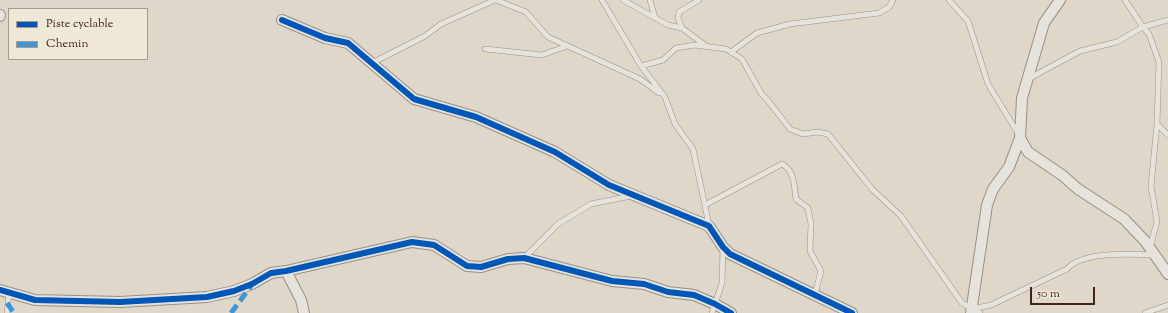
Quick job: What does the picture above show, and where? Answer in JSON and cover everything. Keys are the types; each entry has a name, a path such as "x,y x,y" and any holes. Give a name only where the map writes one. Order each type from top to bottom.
{"street":[{"path":"975,312 987,204 993,190 1009,167 1020,138 1022,98 1027,80 1044,23 1060,0"},
{"path":"282,20 325,38 348,43 414,99 476,117 555,152 608,185 709,226 723,247 730,254 815,294 834,308 852,313"},
{"path":"1020,138 1028,152 1078,189 1124,219 1145,241 1168,274"},
{"path":"4,291 35,300 120,302 207,296 234,291 252,284 271,272 286,271 412,242 434,245 467,266 480,267 508,259 524,258 612,281 644,284 668,292 694,295 713,308 731,313"},
{"path":"286,271 301,300 304,313"}],"lane":[{"path":"372,63 425,36 441,24 495,0 526,12 548,37 640,79 665,97"},
{"path":"602,0 641,66 665,97 675,124 693,149 709,226"},
{"path":"623,0 668,26 682,28 706,46"},
{"path":"650,0 655,18"},
{"path":"682,28 678,18 679,12 699,0"},
{"path":"731,52 757,33 790,24 879,13 889,7 893,0"},
{"path":"949,0 968,21 988,84 1020,138"},
{"path":"641,66 663,60 676,48 695,45 726,49 742,58 761,93 790,129 803,134 818,132 828,134 872,189 901,216 962,303 975,312 1067,270 1070,265 1084,259 1152,251 1157,222 1151,186 1157,124 1159,62 1150,34 1143,27 1125,0"},
{"path":"1027,80 1080,51 1117,42 1143,27 1168,20"},
{"path":"485,49 542,55 567,46"},
{"path":"1157,124 1168,135"},
{"path":"705,205 782,164 786,166 793,176 796,199 808,208 811,224 810,252 820,271 815,294"},
{"path":"524,258 558,224 591,204 634,195"},
{"path":"713,308 722,283 723,247"},
{"path":"4,291 7,313"},
{"path":"1145,313 1168,305"}],"marked path":[{"path":"231,313 251,286"},
{"path":"7,303 14,313"}],"cycle path":[{"path":"282,20 325,38 348,43 414,99 476,117 555,152 609,185 709,226 723,247 730,254 852,313"},
{"path":"0,290 35,300 120,302 207,297 234,291 252,284 271,273 286,271 412,242 434,245 467,266 481,267 508,259 524,258 612,281 644,284 668,292 694,295 731,313"}]}
